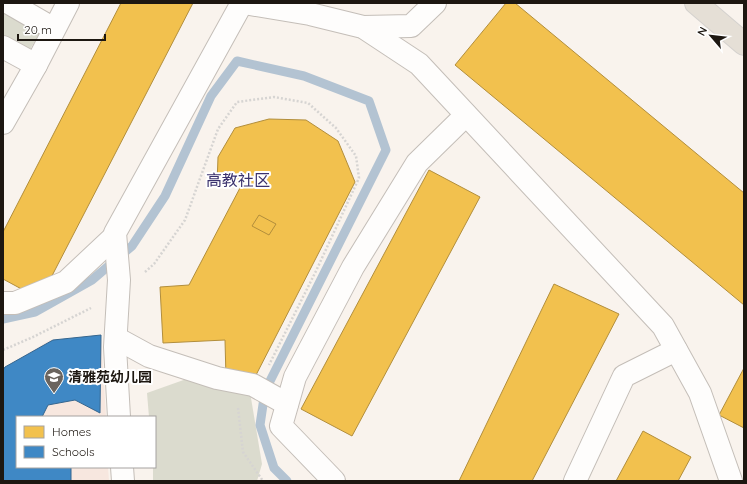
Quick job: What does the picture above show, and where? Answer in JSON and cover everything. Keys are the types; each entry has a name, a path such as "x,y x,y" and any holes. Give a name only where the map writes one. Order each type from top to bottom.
{"main road":[{"path":"696,3 744,44"}],"street":[{"path":"9,3 54,29"},
{"path":"3,123 36,65 68,3"},
{"path":"119,416 115,347 118,286 115,233 243,3 310,14 363,27 411,26 435,3"},
{"path":"363,27 419,64 663,326 700,393 731,481"},
{"path":"3,46 36,65"},
{"path":"334,481 281,426 285,403 295,377 353,267 417,162 466,115"},
{"path":"3,303 15,303 66,282 115,236"},
{"path":"116,338 149,356 217,378 254,386 285,403"},
{"path":"575,481 624,376 676,350"},
{"path":"122,468 123,481"}],"path":[{"path":"3,350 75,317 118,286 154,264 185,220 218,129 237,102 274,97 308,103 336,128 356,156 359,178 316,271 263,376 254,386 237,400 243,452 263,481"}],"shaded area":[{"path":"3,8 41,31 29,51 3,35"},
{"name":"清雅苑幼儿园","path":"101,335 106,416 16,416 16,468 108,468 109,481 3,481 3,370 5,367 50,340"},
{"path":"192,377 249,386 262,464 257,481 153,480 153,468 156,468 156,416 149,416 147,393"}],"building: Homes":[{"path":"121,3 193,3 40,299 3,279 3,232"},
{"path":"506,3 515,3 744,193 744,305 455,65"},
{"path":"269,119 306,120 338,141 355,182 255,377 226,378 225,340 163,343 160,287 189,285 241,186 217,185 218,157 235,128"},
{"path":"429,170 480,197 352,436 301,409"},
{"path":"259,215 276,224 269,235 252,226"},
{"path":"554,284 619,314 532,481 459,481"},
{"path":"744,368 744,428 719,415"},
{"path":"643,431 691,457 678,481 616,481"}],"building: Schools":[{"name":"清雅苑幼儿园","path":"101,335 100,413 75,400 48,405 42,416 16,416 16,468 71,468 71,481 3,481 3,370 5,367 53,340"}],"waterway":[{"path":"3,319 35,312 92,280 132,246 165,196 211,96 237,61 304,76 369,101 386,150 265,391 260,425 274,468 287,481"}],"place":[{"name":"清雅苑幼儿园","path":"54,394"}],"district":[{"name":"高教社区","path":"238,180"}]}
